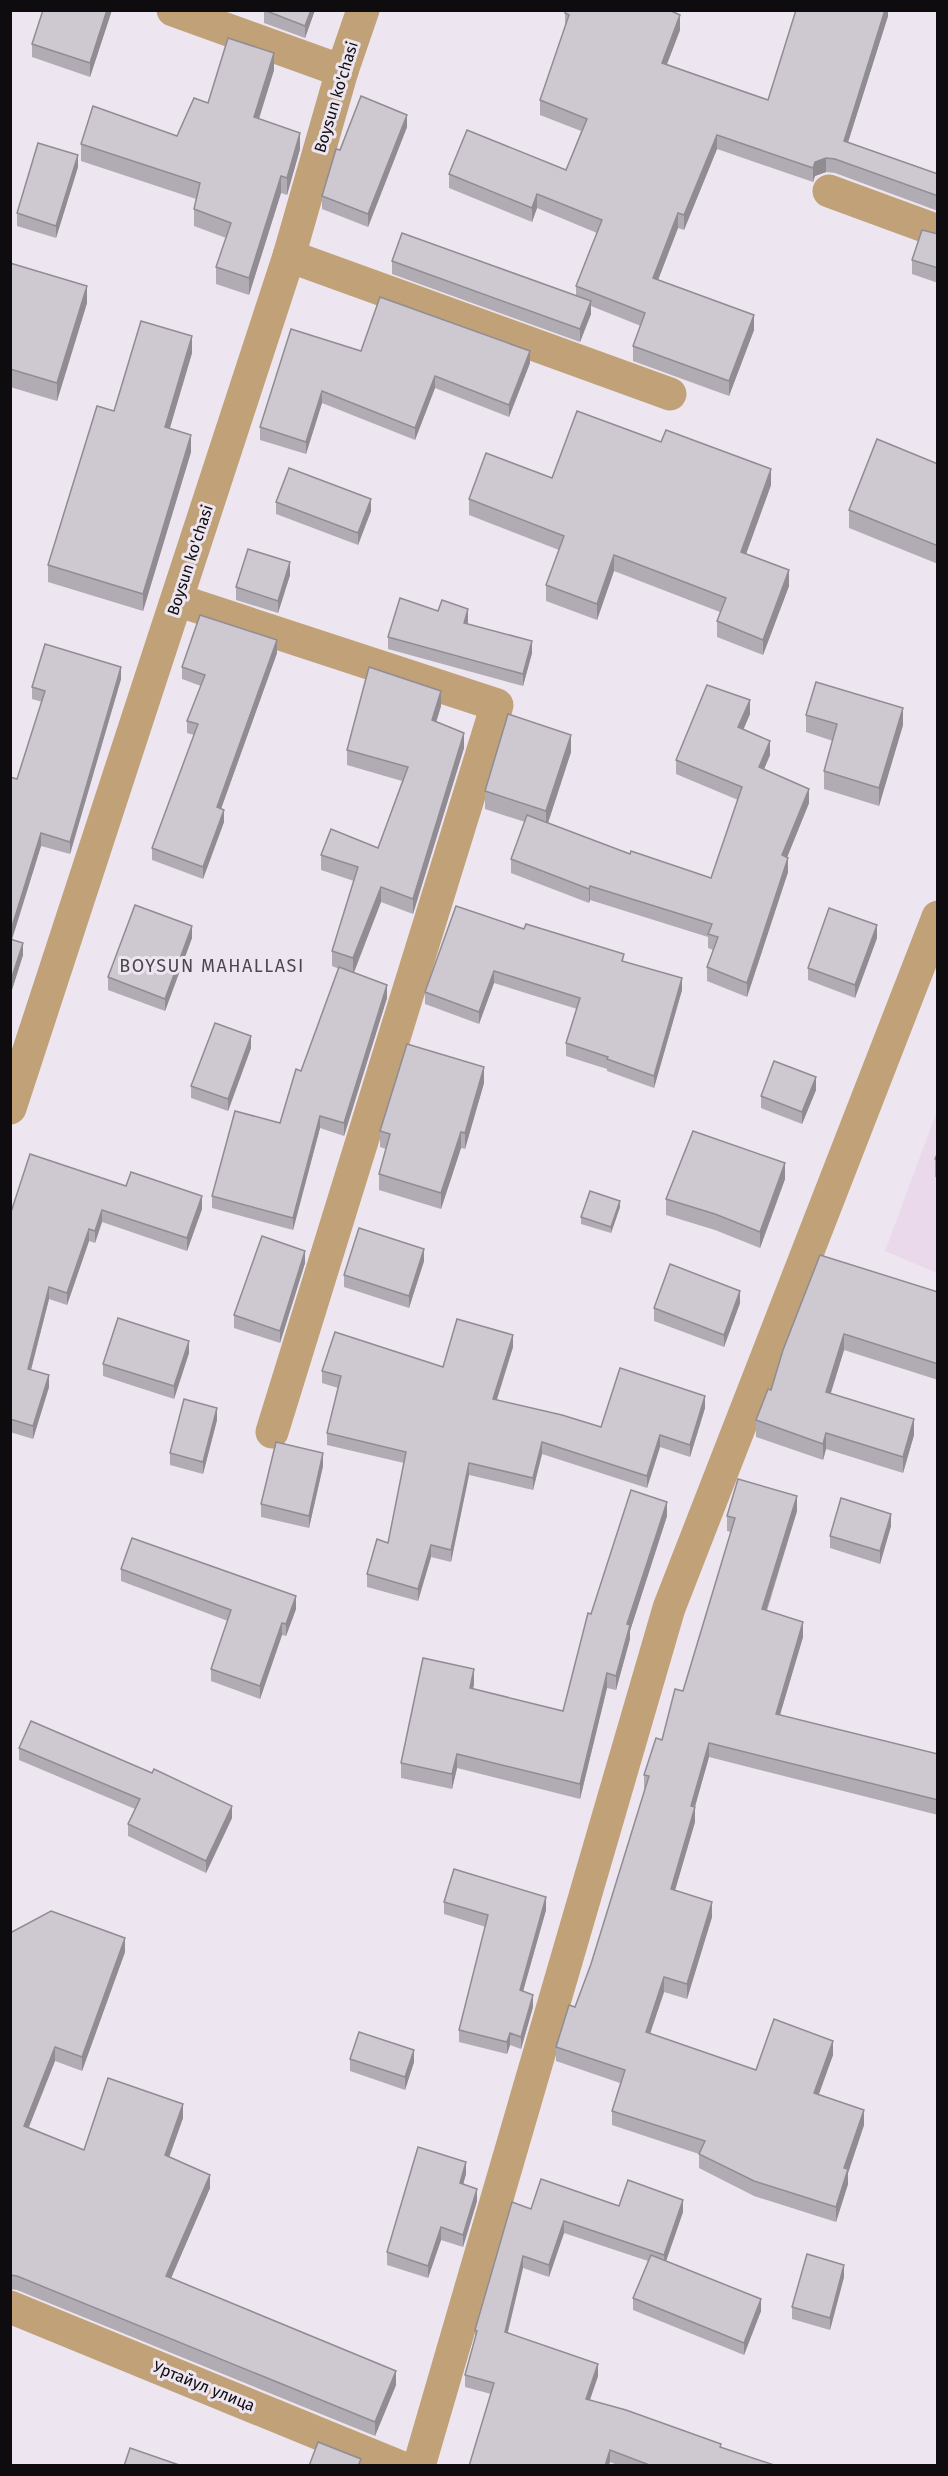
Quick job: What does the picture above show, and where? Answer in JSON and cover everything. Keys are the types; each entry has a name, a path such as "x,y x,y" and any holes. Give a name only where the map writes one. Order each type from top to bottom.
{"street":[{"path":"173,10 342,71"},
{"name":"Boysun ko'chasi","path":"10,1108 289,256 342,71 363,10"},
{"path":"829,191 938,231"},
{"path":"289,256 670,394"},
{"path":"177,600 497,705 272,1432"},
{"path":"419,2466 669,1608 938,917"},
{"name":"Уртайул улица","path":"10,2307 398,2466"}],"shaded area":[{"path":"937,1111 937,1273 885,1251"}],"building":[{"path":"43,10 107,10 90,63 32,44"},
{"path":"264,10 311,10 305,26"},
{"path":"566,10 669,10 680,15 662,63 768,100 796,10 885,10 844,141 938,174 938,196 835,159 826,158 815,162 813,168 717,135 684,215 678,213 653,278 754,315 729,381 633,346 645,313 576,286 602,220 537,194 532,208 449,174 467,130 566,170 587,119 540,100 569,15 565,13"},
{"path":"228,38 274,53 254,117 300,133 287,178 281,176 249,278 216,267 231,223 194,209 200,183 81,144 93,106 177,136 194,98 208,103"},
{"path":"361,96 407,115 368,214 322,196 336,149 340,150"},
{"path":"38,143 78,155 56,226 17,213"},
{"path":"922,230 938,234 938,268 912,260"},
{"path":"402,233 591,301 580,329 392,261"},
{"path":"10,263 87,286 57,383 10,369"},
{"path":"380,297 530,351 509,405 435,376 415,428 322,391 306,442 260,427 291,329 361,351"},
{"path":"141,321 192,336 165,427 191,435 143,594 48,565 97,406 114,411"},
{"path":"577,411 661,442 666,430 771,469 741,552 789,570 763,640 717,621 726,598 614,555 597,604 546,585 564,536 469,499 486,453 552,478"},
{"path":"877,439 938,464 938,546 849,510"},
{"path":"289,468 371,499 358,533 276,502"},
{"path":"248,549 290,562 278,601 236,587"},
{"path":"400,598 438,611 442,600 468,609 464,623 532,641 523,674 388,637"},
{"path":"200,615 277,640 217,807 224,810 203,867 152,848 198,724 187,721 205,675 182,667"},
{"path":"45,644 121,667 70,842 41,833 10,933 10,777 17,779 45,691 32,687"},
{"path":"369,667 441,691 432,720 464,733 413,899 381,887 353,958 332,951 358,867 321,855 331,829 378,848 408,767 347,750"},
{"path":"816,682 903,708 879,788 824,771 837,724 806,715"},
{"path":"707,685 750,700 738,727 770,741 759,767 809,789 782,855 788,858 747,983 707,967 718,937 708,934 712,924 590,886 589,889 511,859 527,815 630,854 631,851 711,878 742,787 676,760"},
{"path":"508,714 571,735 546,811 485,791"},
{"path":"135,905 192,926 165,999 108,977"},
{"path":"456,906 524,929 526,924 624,954 622,961 682,978 654,1076 566,1043 580,998 494,971 479,1012 425,992"},
{"path":"829,908 877,925 855,985 808,968"},
{"path":"10,939 23,943 10,983"},
{"path":"339,967 387,985 344,1123 320,1116 293,1218 212,1196 235,1111 280,1123 296,1069 301,1071"},
{"path":"215,1023 251,1036 228,1099 191,1086"},
{"path":"407,1044 484,1067 465,1133 461,1132 441,1193 379,1174 390,1134 380,1131"},
{"path":"774,1061 816,1077 802,1112 761,1096"},
{"path":"693,1131 785,1163 760,1232 715,1214 666,1199"},
{"path":"30,1154 126,1186 131,1172 202,1196 187,1238 102,1210 95,1231 89,1229 67,1293 49,1287 28,1369 49,1375 33,1426 10,1419 10,1215"},
{"path":"590,1191 620,1201 611,1227 581,1217"},
{"path":"359,1228 424,1249 409,1296 344,1275"},
{"path":"262,1236 305,1251 280,1331 234,1315"},
{"path":"820,1255 938,1292 938,1364 844,1334 826,1392 914,1419 903,1457 826,1433 823,1444 756,1420 768,1389 771,1390 783,1350"},
{"path":"670,1264 740,1291 724,1335 654,1308"},
{"path":"118,1318 189,1341 174,1386 103,1364"},
{"path":"457,1319 513,1335 493,1399 562,1415 601,1427 620,1368 705,1396 690,1445 660,1435 647,1476 542,1442 533,1478 469,1463 451,1550 431,1545 418,1589 367,1574 377,1539 388,1543 406,1452 327,1433 341,1376 322,1371 335,1332 443,1367"},
{"path":"184,1399 217,1408 203,1462 170,1453"},
{"path":"276,1442 323,1453 309,1516 261,1504"},
{"path":"738,1479 797,1496 762,1609 803,1622 776,1714 938,1754 938,1800 709,1743 691,1806 695,1807 671,1889 712,1902 687,1984 664,1977 646,2032 756,2070 774,2019 833,2041 814,2093 864,2110 844,2168 848,2169 836,2207 754,2181 699,2154 705,2141 612,2111 625,2070 556,2047 569,2005 575,2007 591,1964 649,1776 644,1775 656,1738 662,1740 675,1689 683,1691 735,1518 727,1516"},
{"path":"631,1490 667,1502 627,1624 630,1625 616,1676 607,1673 580,1784 457,1754 452,1774 401,1763 423,1658 474,1669 470,1688 563,1711 588,1613 591,1614"},
{"path":"841,1498 891,1514 880,1551 830,1536"},
{"path":"132,1538 296,1596 286,1624 282,1623 260,1686 211,1669 231,1610 121,1569"},
{"path":"31,1721 152,1773 154,1769 232,1806 206,1861 128,1824 140,1799 19,1748"},
{"path":"454,1869 546,1897 520,1990 533,1995 521,2037 510,2033 507,2042 459,2030 488,1915 444,1902"},
{"path":"51,1911 125,1938 82,2057 55,2047 24,2126 84,2150 108,2078 183,2104 165,2155 210,2175 166,2276 396,2371 375,2422 10,2275 10,1933"},
{"path":"359,2032 414,2050 405,2077 350,2059"},
{"path":"418,2147 466,2162 460,2183 477,2189 463,2235 441,2227 428,2266 387,2252"},
{"path":"541,2179 619,2206 628,2180 683,2200 664,2255 564,2221 549,2265 523,2256 505,2332 598,2364 586,2399 626,2410 721,2444 720,2447 777,2466 652,2466 610,2450 605,2466 469,2466 494,2383 465,2375 477,2331 475,2330 512,2202 531,2209"},
{"path":"807,2254 844,2265 830,2318 792,2307"},
{"path":"651,2255 761,2299 744,2343 633,2298"},
{"path":"318,2442 361,2459 358,2466 309,2466"},
{"path":"130,2448 182,2466 124,2466"}],"district":[{"name":"BOYSUN MAHALLASI","path":"212,966"}]}
